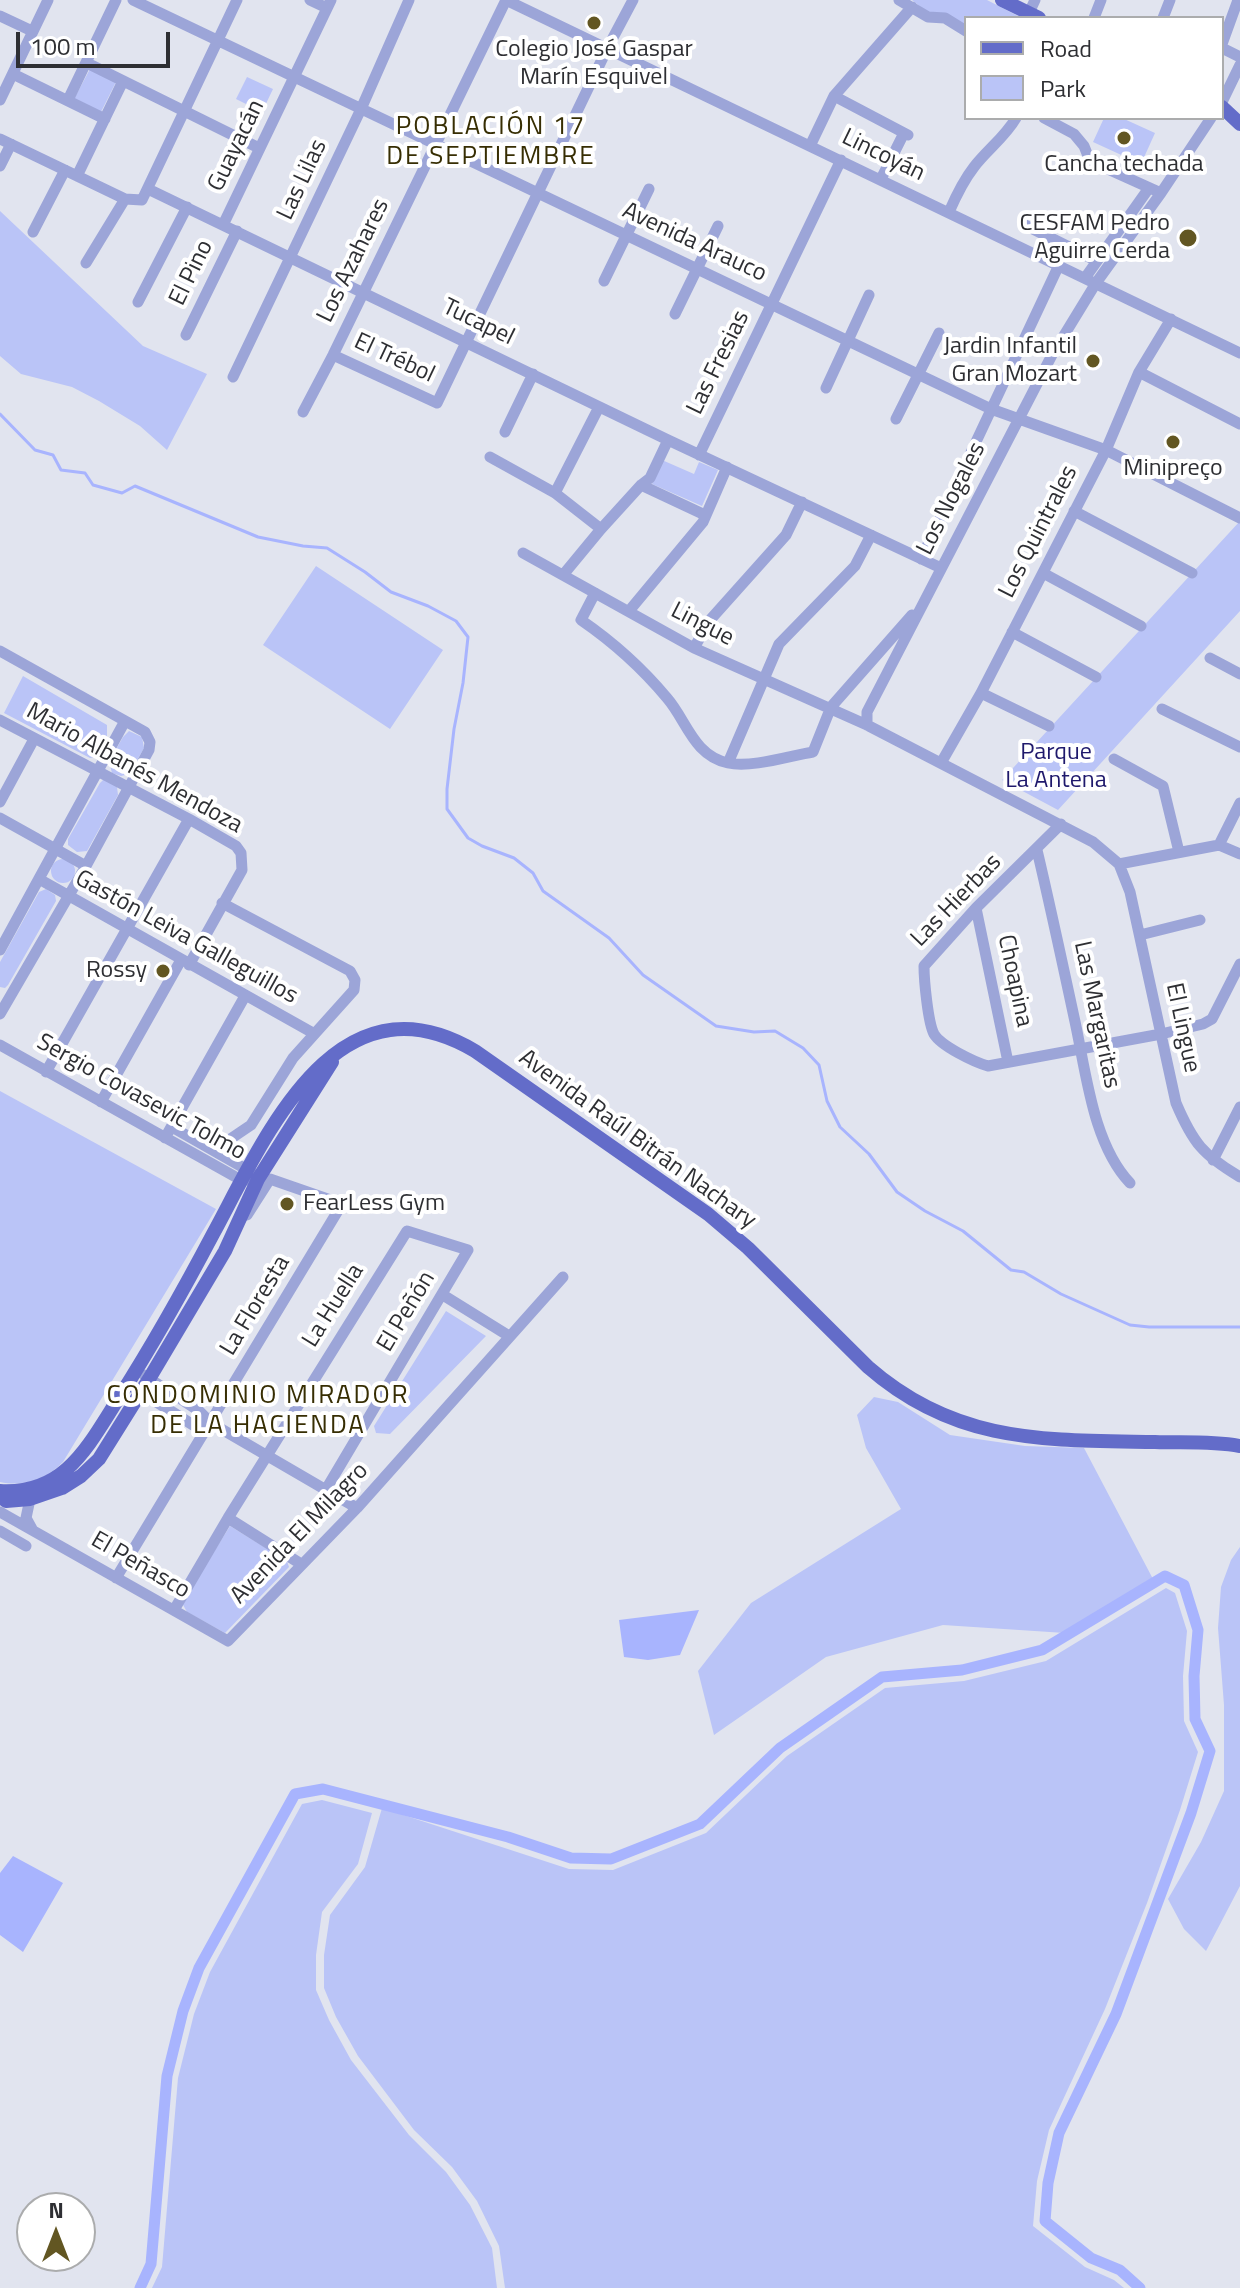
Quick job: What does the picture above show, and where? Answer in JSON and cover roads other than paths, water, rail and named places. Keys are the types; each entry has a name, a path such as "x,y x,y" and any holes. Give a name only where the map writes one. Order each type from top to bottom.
{"main road":[{"path":"1002,0 1034,10"},
{"path":"1224,106 1240,124"},
{"name":"Avenida Raúl Bitrán Nachary","path":"139,1385 136,1370 205,1250 339,1051 370,1035 419,1029 441,1034 475,1051 708,1214 748,1248 868,1367 888,1384 931,1411 994,1433 1021,1437 1240,1446"},
{"name":"Avenida Raúl Bitrán Nachary","path":"0,1501 30,1499 62,1488 90,1469 105,1450 139,1385 225,1251 254,1177"},
{"name":"Avenida Raúl Bitrán Nachary","path":"0,1491 31,1489 66,1472 139,1385"}],"street":[{"path":"0,100 48,0"},
{"path":"68,100 116,0"},
{"name":"Avenida Arauco","path":"133,0 918,375 991,409 1106,450 1240,518"},
{"path":"0,166 5,141 125,199 142,200 237,0"},
{"path":"310,0 329,4"},
{"name":"Las Lilas","path":"233,377 361,109 409,0"},
{"name":"Lincoyán","path":"506,0 1240,353"},
{"name":"Los Azahares","path":"303,412 506,0"},
{"path":"466,341 633,0"},
{"path":"899,0 928,17 945,18 964,30"},
{"path":"1224,40 1238,0"},
{"name":"Guayacán","path":"223,225 329,4"},
{"path":"810,146 834,96 912,7"},
{"path":"0,16 32,31"},
{"path":"87,63 259,148"},
{"path":"1224,100 1240,65"},
{"path":"13,74 105,119"},
{"path":"77,176 123,81"},
{"path":"834,96 906,134 881,179"},
{"path":"949,212 960,186 975,165 1015,120"},
{"path":"1048,120 1074,134 1084,146 1090,161 1161,193"},
{"path":"1091,280 1161,193 1210,120"},
{"name":"Las Fresias","path":"699,455 841,160"},
{"path":"33,232 65,170"},
{"path":"1091,280 1097,261 1149,188"},
{"name":"Tucapel","path":"148,189 941,568"},
{"path":"604,281 649,189"},
{"path":"86,263 125,199"},
{"path":"138,302 187,207"},
{"path":"1025,225 1097,261"},
{"path":"675,314 718,226"},
{"name":"El Pino","path":"186,335 237,231"},
{"path":"921,559 1059,265"},
{"name":"Los Nogales","path":"867,721 867,712 1091,280"},
{"path":"826,388 869,295"},
{"name":"Los Quintrales","path":"941,763 981,693 1106,450 1139,372 1171,319"},
{"path":"896,419 939,333"},
{"name":"El Trébol","path":"333,355 437,403 466,341"},
{"path":"1139,372 1240,424"},
{"path":"505,432 533,374"},
{"path":"555,493 599,407"},
{"path":"563,575 601,529 650,478 668,440"},
{"path":"490,457 555,493 601,529"},
{"path":"629,611 703,522 727,467"},
{"path":"641,485 705,515"},
{"path":"694,648 710,620 786,535 802,502"},
{"path":"1074,511 1192,573"},
{"path":"595,593 581,620 611,640 669,700 695,743 728,763 779,644 855,566 871,535"},
{"name":"Lingue","path":"523,553 694,648 867,721 1093,842 1119,864"},
{"path":"1043,573 1141,626"},
{"name":"Los Nogales","path":"728,763 751,763 813,752 831,707 925,599"},
{"path":"1012,632 1096,677"},
{"path":"0,651 145,732 150,742 149,750 86,866 5,998 0,1014"},
{"path":"1210,658 1240,674"},
{"path":"981,693 1049,726"},
{"path":"1162,709 1240,747"},
{"name":"Mario Albanés Mendoza","path":"0,720 189,819 236,846 241,853 242,870 101,1102"},
{"path":"0,950 125,721"},
{"path":"0,802 34,739"},
{"path":"1114,759 1163,786 1179,852"},
{"path":"1219,845 1240,803"},
{"name":"Gastón Leiva Galleguillos","path":"0,818 86,866"},
{"path":"46,1072 189,819"},
{"name":"Las Hierbas","path":"1061,824 976,908 924,966 932,1031 938,1040 977,1063 988,1066 1203,1024 1212,1019 1240,964"},
{"path":"1119,864 1219,845 1240,854"},
{"name":"Las Margaritas","path":"1037,850 1094,1109 1109,1156 1130,1183"},
{"name":"El Lingue","path":"1119,864 1130,892 1176,1103 1187,1130 1213,1160 1240,1177"},
{"name":"Gastón Leiva Galleguillos","path":"39,879 313,1033"},
{"path":"214,1150 251,1125 293,1058 354,990 355,980 350,971 222,903"},
{"name":"Choapina","path":"976,908 1008,1062"},
{"path":"1140,935 1200,920"},
{"path":"165,1138 245,996"},
{"name":"Sergio Covasevic Tolmo","path":"0,1045 165,1138 254,1177"},
{"path":"1213,1160 1240,1107"},
{"name":"Sergio Covasevic Tolmo","path":"172,1127 254,1177"},
{"name":"La Floresta","path":"116,1578 342,1204 254,1177"},
{"name":"El Peñón","path":"325,1491 468,1250 407,1231"},
{"name":"La Huella","path":"174,1610 407,1231"},
{"name":"Avenida El Milagro","path":"228,1641 357,1508 563,1277"},
{"path":"443,1295 509,1336"},
{"path":"139,1385 193,1425 211,1423 357,1508"},
{"path":"30,1499 26,1518 32,1529"},
{"name":"El Peñasco","path":"0,1512 228,1641"},
{"path":"228,1518 301,1564"},
{"path":"0,1531 26,1546"}],"waterway":[{"path":"0,414 35,450 53,455 61,470 85,473 93,485 122,493 135,486 258,537 327,548 391,592 456,621 468,637 454,729 447,809 468,838 514,858 533,873 543,891 609,938 643,975 716,1026 754,1032 775,1031 803,1048 819,1065 827,1101 840,1127 869,1154 897,1192 963,1231 1011,1270 1024,1272 1061,1294 1130,1325 1240,1327"},
{"path":"140,2288 151,2264 167,2076 183,2011 199,1968 295,1794 323,1789 508,1837 571,1858 611,1859 700,1824 780,1748 882,1677 962,1670 1042,1650 1165,1576 1184,1585 1198,1630 1194,1676 1195,1719 1210,1751 1191,1813 1116,2014 1059,2133 1048,2183 1045,2221 1091,2258 1120,2270 1140,2288"}],"place":[{"name":"Colegio José Gaspar Marín Esquivel","path":"594,23"},
{"name":"Cancha techada","path":"1124,138"},
{"name":"CESFAM Pedro Aguirre Cerda","path":"1188,238"},
{"name":"Jardin Infantil Gran Mozart","path":"1093,361"},
{"name":"Minipreço","path":"1173,442"},
{"name":"Rossy","path":"163,971"},
{"name":"FearLess Gym","path":"287,1204"}],"district":[{"name":"POBLACIÓN 17 DE SEPTIEMBRE","path":"491,143"},
{"name":"CONDOMINIO MIRADOR DE LA HACIENDA","path":"258,1412"}],"park label":[{"name":"Parque La Antena","path":"1056,767"}]}
